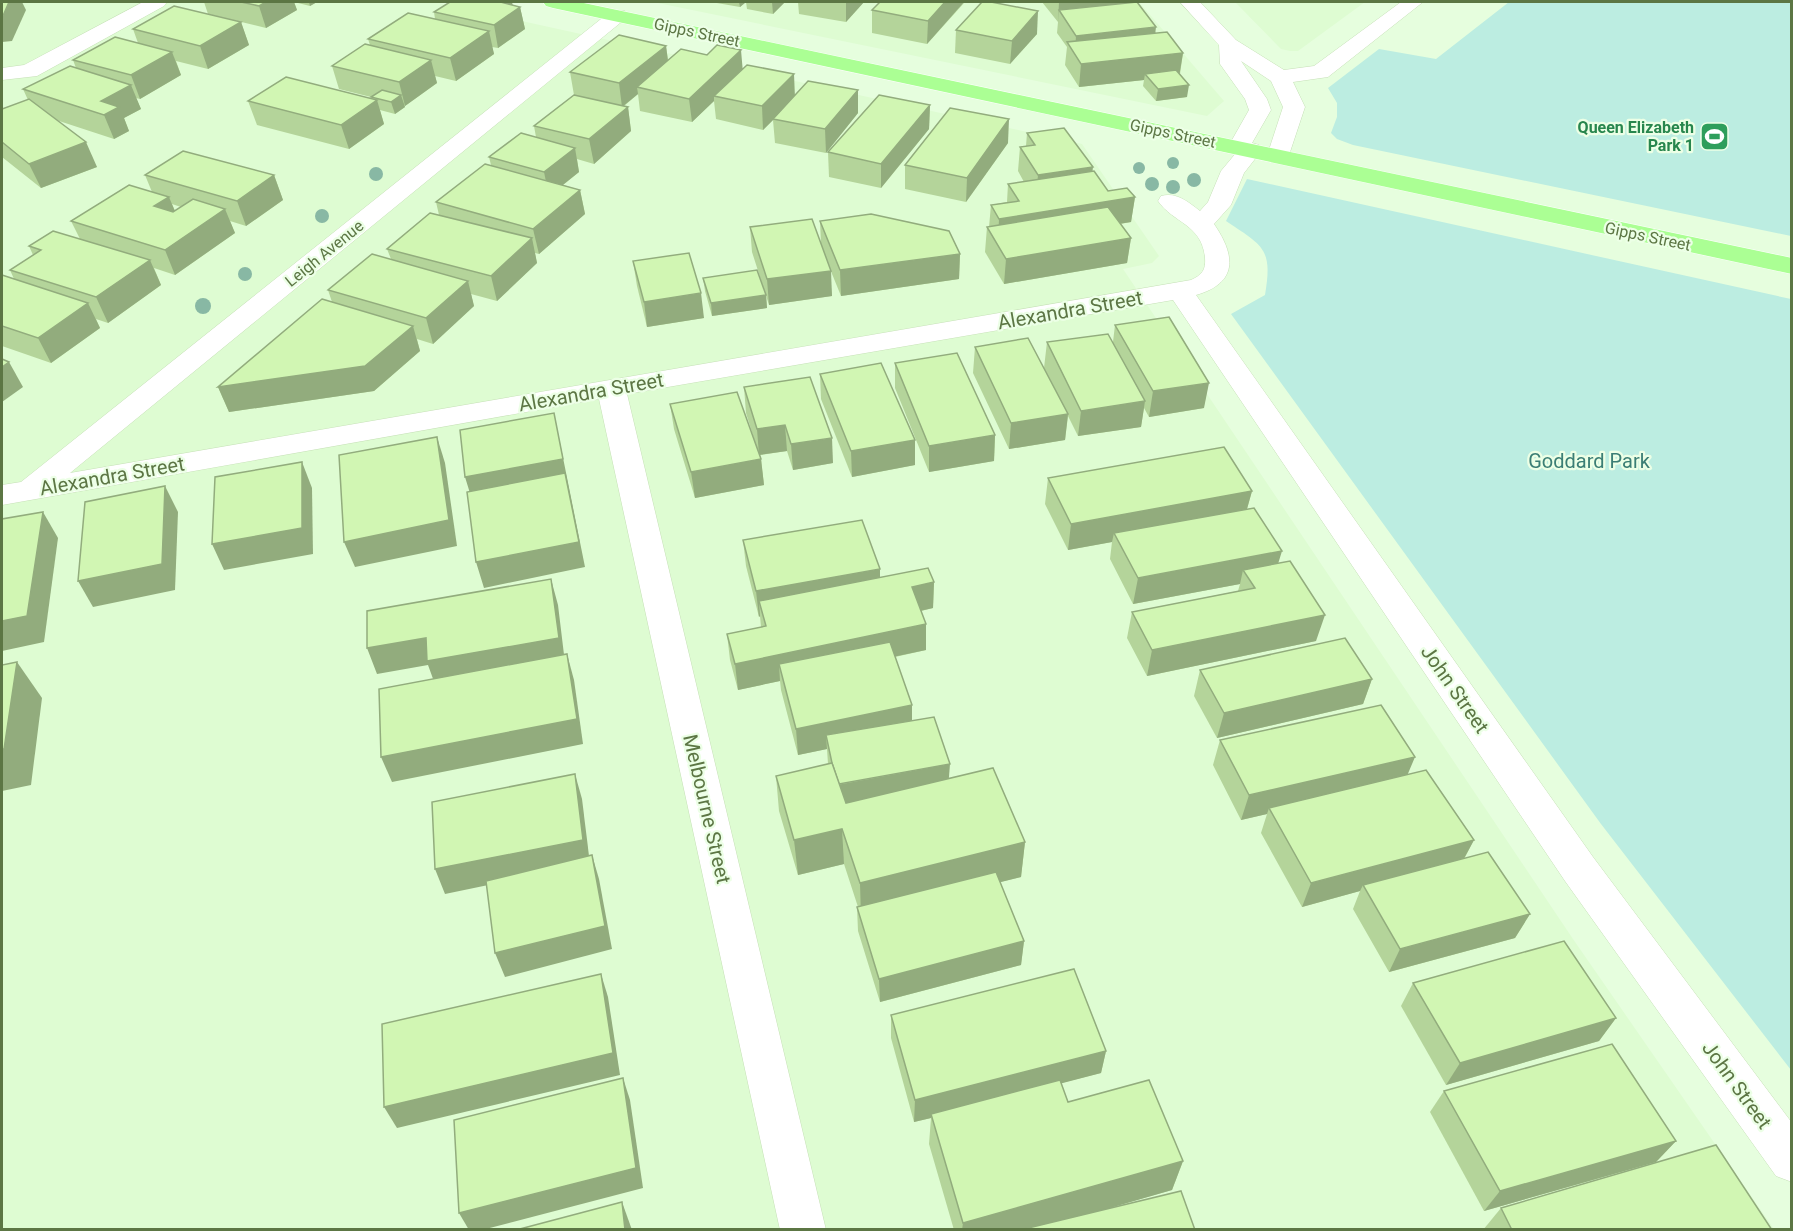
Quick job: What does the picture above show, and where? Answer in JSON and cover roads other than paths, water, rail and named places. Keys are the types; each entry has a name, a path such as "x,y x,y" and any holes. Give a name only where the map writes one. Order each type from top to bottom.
{"main road":[{"name":"Gipps Street","path":"553,2 1791,266"}],"street":[{"path":"5,83 157,2"},
{"path":"1190,2 1229,44 1280,77 1294,106 1279,156"},
{"path":"1280,77 1320,72 1413,2"},
{"name":"Leigh Avenue","path":"30,490 618,15"},
{"path":"1201,224 1219,205 1260,110 1256,99 1231,64 1229,44"},
{"path":"1170,201 1201,224 1216,252 1218,270 1205,283 1180,291"},
{"name":"Alexandra Street","path":"2,495 1180,291"},
{"name":"John Street","path":"1180,291 1579,869 1791,1160"},
{"name":"Melbourne Street","path":"611,388 803,1230"}],"place":[{"name":"Queen Elizabeth Park 1","path":"1715,136"}],"park label":[{"name":"Goddard Park","path":"1589,461"}]}
